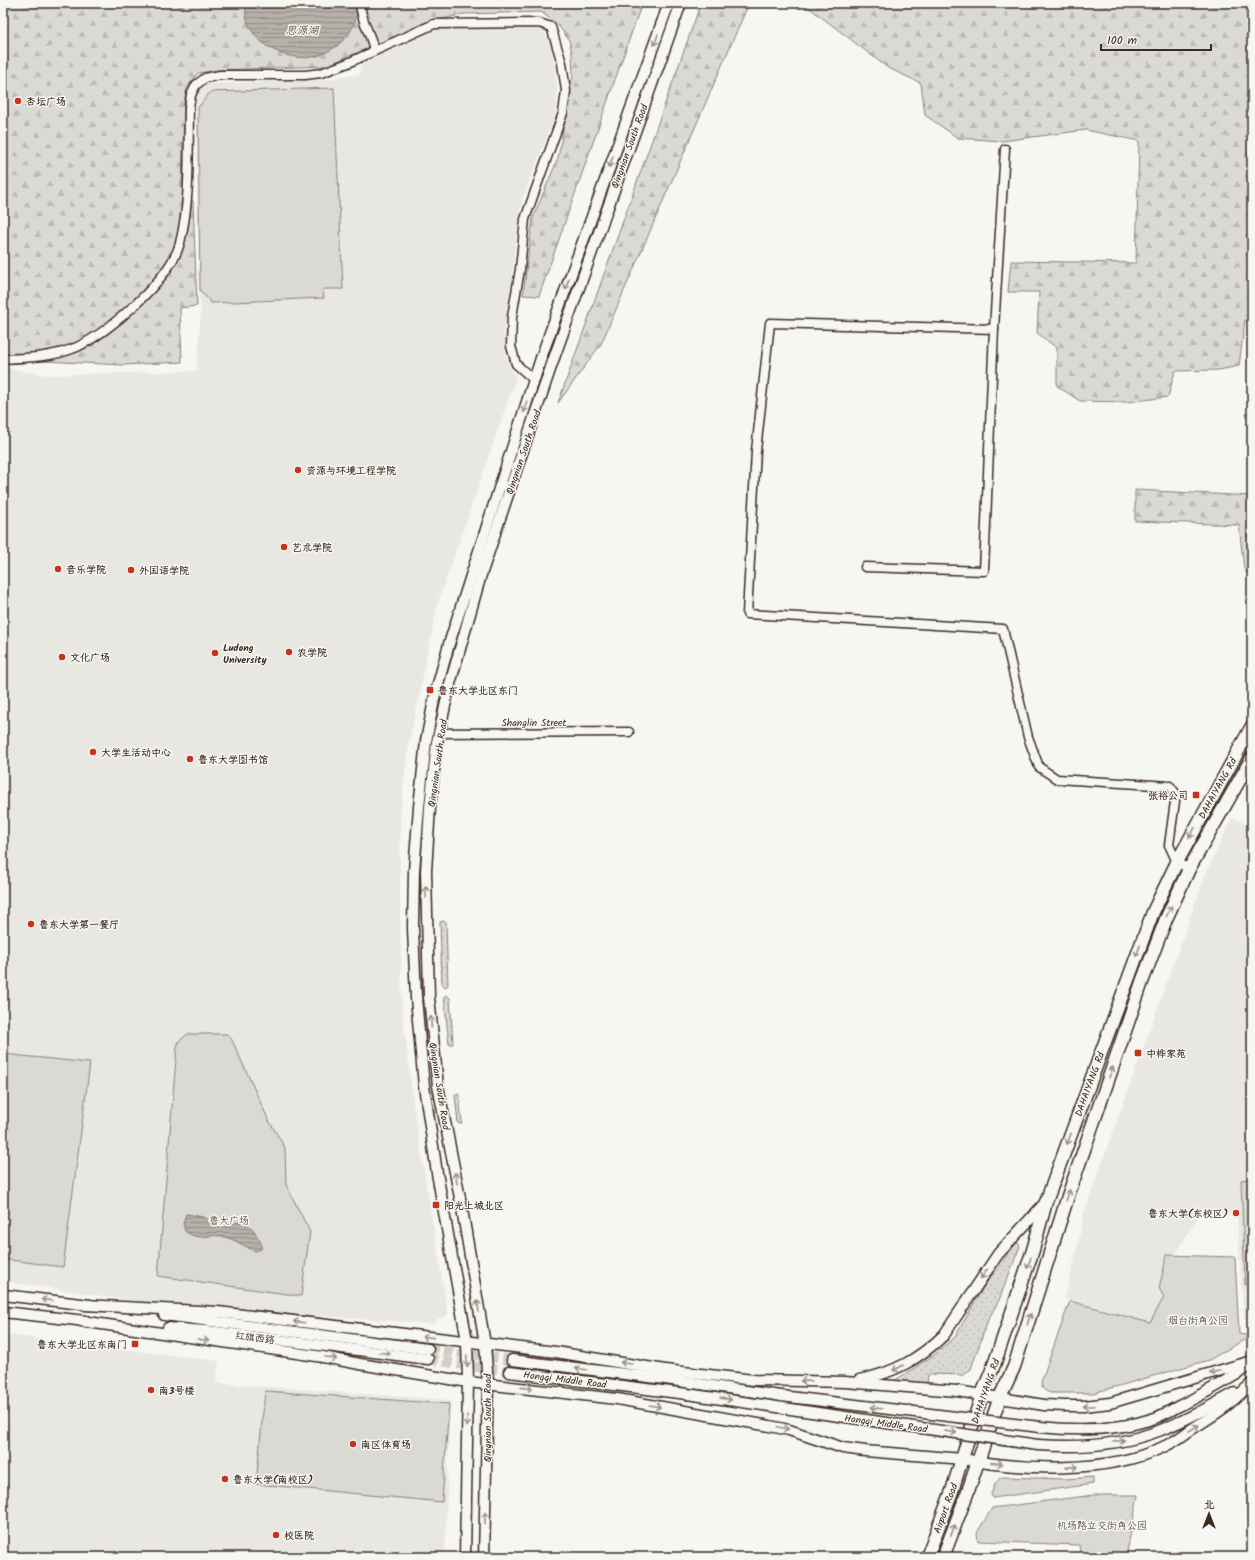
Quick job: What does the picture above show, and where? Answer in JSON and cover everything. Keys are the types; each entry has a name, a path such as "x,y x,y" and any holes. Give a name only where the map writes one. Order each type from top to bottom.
{"highway":[{"name":"DAHAIYANG Rd","path":"963,1458 982,1394 994,1365 1033,1250 1046,1202 1153,912 1177,862 1252,726"},
{"name":"DAHAIYANG Rd","path":"966,1496 1000,1397 1012,1372 1053,1240 1142,982 1166,919 1189,869 1252,758"},
{"name":"Airport Road","path":"927,1557 963,1458"},
{"name":"Airport Road","path":"943,1557 966,1496"}],"main road":[{"name":"Qingnian South Road","path":"465,1557 468,1382 467,1341 437,1173 419,1044 416,998 413,928 415,855 426,740 435,695 471,572 534,380 669,3"},
{"name":"Qingnian South Road","path":"484,1557 488,1384 485,1344 461,1203 438,1086 431,1028 426,928 426,871 430,808 439,733 450,684 481,575 557,351 681,3"},
{"path":"845,1382 877,1376 895,1370 921,1355 933,1346 944,1334 998,1254 1046,1202"},
{"path":"3,1295 85,1305 218,1312 467,1341 556,1352 665,1370 690,1377 845,1382 982,1394 1044,1405 1084,1406 1110,1403 1252,1361"},
{"name":"红旗西路","path":"81,1320 216,1332 428,1354 85,1305"},
{"path":"3,1312 81,1320 323,1357 468,1382 624,1400 789,1430 843,1448 963,1458 978,1462 1063,1468 1093,1466 1122,1460 1156,1450 1178,1439 1226,1407 1252,1383"},
{"name":"Hongqi Middle Road","path":"512,1360 690,1377 781,1396 1054,1428 1104,1427 1134,1424 1156,1418 1204,1394 1252,1364"},
{"name":"Hongqi Middle Road","path":"509,1372 687,1394 1054,1446 1106,1443 1134,1438 1161,1430 1252,1383"}],"street":[{"path":"360,3 361,16 372,41 374,51"},
{"path":"3,359 45,357 78,347 104,331 135,305 153,288 169,266 180,245 185,217 189,107 191,95 196,85 200,81 220,75 305,75 321,73 434,24 539,23 551,27 562,62 566,91 563,113 525,219 520,269 512,317 511,346 516,364 534,380"},
{"path":"865,567 984,571 994,329 1005,149"},
{"path":"994,329 770,323 756,451 747,614 1002,629 1028,737 1039,767 1057,779 1170,786 1176,794 1169,844 1177,862 1189,869"},
{"name":"Shanglin Street","path":"439,733 629,732"}],"shaded area":[{"name":"Ludong University","path":"532,26 542,31 550,41 554,56 557,86 556,113 522,200 516,237 509,304 504,332 507,357 516,378 437,605 408,747 400,817 402,1009 415,1116 448,1315 437,1319 434,1324 154,1304 3,1281 3,368 48,375 197,371 201,311 199,292 196,93 204,84 329,79 342,76 359,75 362,62 434,29"},
{"path":"1232,818 1252,827 1252,1321 1244,1319 1237,1217 1203,1209 1175,1255 1167,1255 1164,1297 1150,1323 1065,1299 1083,1216 1206,873"},
{"name":"鲁东大学(南校区)","path":"8,1335 219,1361 216,1383 450,1400 445,1557 3,1557 3,1392"}],"green space":[{"path":"3,3 642,3 539,296 523,295 533,218 558,158 573,75 572,53 569,40 558,25 541,12 464,14 429,22 326,66 218,70 198,73 187,88 184,102 182,188 193,201 197,306 180,308 182,362 123,365 3,359"},
{"path":"701,3 749,3 601,344 558,403"},
{"path":"803,3 1252,3 1252,321 1245,320 1239,366 1219,370 1175,371 1168,397 1127,402 1080,401 1057,386 1057,348 1037,333 1039,292 1008,292 1011,261 1136,263 1139,141 1086,130 1002,141 958,138 925,115 921,83 888,68"},
{"path":"334,88 343,289 323,289 324,298 211,303 200,290 198,108 210,92"},
{"path":"1135,490 1252,496 1252,579 1244,569 1239,525 1135,521"},
{"path":"440,922 446,922 448,985 445,987 442,985"},
{"path":"446,995 450,998 453,1044 449,1044 444,997"},
{"name":"鲁大广场","path":"188,1034 227,1034 232,1040 268,1119 285,1148 286,1185 310,1232 301,1296 158,1276 177,1047 179,1041"},
{"path":"3,1054 90,1063 63,1267 3,1259"},
{"path":"458,1094 462,1123 459,1124 455,1095"},
{"path":"1252,1179 1252,1285 1245,1285 1241,1180"},
{"path":"1016,1243 1020,1246 999,1300 988,1320 971,1369 964,1375 930,1374 928,1375 927,1384 894,1381 934,1355 955,1337 984,1286"},
{"name":"烟台街角公园","path":"1167,1255 1235,1257 1239,1334 1251,1336 1209,1360 1093,1393 1051,1393 1044,1389 1041,1382 1070,1301 1150,1323 1164,1297 1159,1288"},
{"name":"南区体育场","path":"265,1391 449,1404 442,1502 256,1484"},
{"path":"1003,1477 1065,1479 1093,1477 1093,1484 993,1498 991,1494 994,1487"},
{"name":"机场路立交街角公园","path":"1094,1495 1138,1495 1126,1557 1099,1557 1080,1553 1079,1545 978,1541 977,1533 992,1508"}],"water":[{"name":"思源湖","path":"246,3 358,3 354,25 343,41 323,54 300,58 288,56 276,51 257,37 250,27 246,16"},
{"path":"186,1214 205,1218 220,1227 227,1227 237,1222 247,1225 255,1233 260,1242 261,1249 255,1251 228,1238 218,1236 200,1237 190,1234 185,1231 183,1223"}],"tunnel":[{"path":"428,1349 512,1360"},
{"path":"428,1359 509,1372"}],"place":[{"name":"杏坛广场","path":"18,101"},
{"name":"资源与环境工程学院","path":"298,470"},
{"name":"艺术学院","path":"284,547"},
{"name":"音乐学院","path":"58,569"},
{"name":"外国语学院","path":"131,570"},
{"name":"农学院","path":"289,652"},
{"name":"Ludong University","path":"215,653"},
{"name":"文化广场","path":"62,657"},
{"name":"鲁东大学北区东门","path":"430,690"},
{"name":"大学生活动中心","path":"93,752"},
{"name":"鲁东大学图书馆","path":"190,759"},
{"name":"张裕公司","path":"1196,795"},
{"name":"鲁东大学第一餐厅","path":"31,924"},
{"name":"中桦家苑","path":"1138,1053"},
{"name":"阳光上城北区","path":"436,1205"},
{"name":"鲁东大学(东校区)","path":"1236,1213"},
{"name":"鲁东大学北区东南门","path":"135,1344"},
{"name":"南3号楼","path":"151,1390"},
{"name":"南区体育场","path":"353,1444"},
{"name":"鲁东大学(南校区)","path":"225,1479"},
{"name":"校医院","path":"276,1535"}]}
